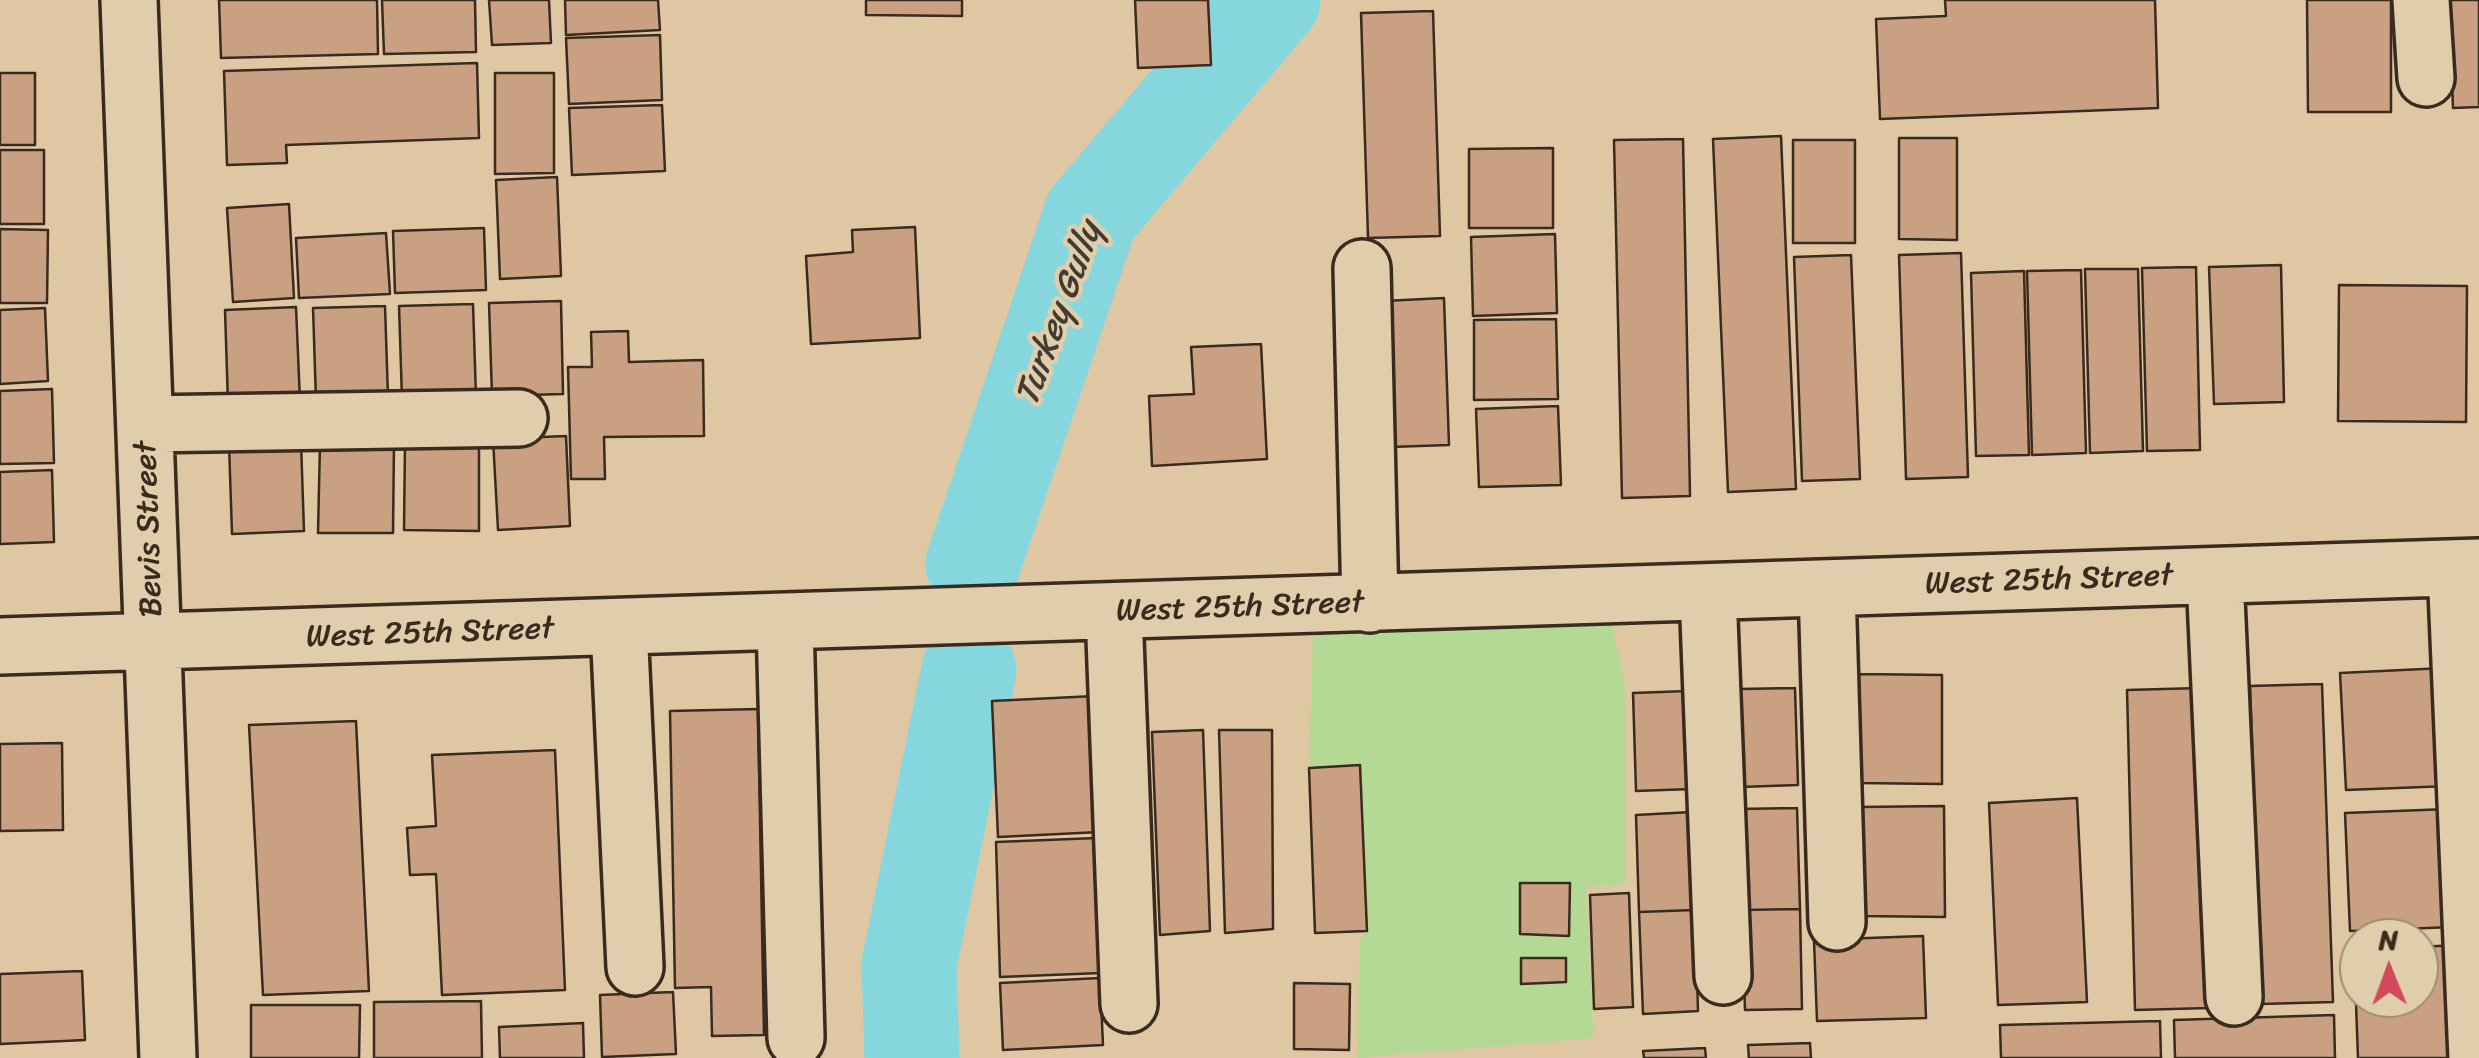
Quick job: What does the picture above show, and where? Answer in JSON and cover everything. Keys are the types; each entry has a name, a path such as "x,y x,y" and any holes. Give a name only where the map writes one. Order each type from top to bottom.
{"street":[{"name":"Bevis Street","path":"129,0 168,1058"},
{"path":"2421,0 2426,78"},
{"path":"1362,268 1370,604"},
{"path":"146,424 519,418"},
{"path":"2467,568 2477,1058"},
{"name":"West 25th Street","path":"0,646 2467,568"},
{"path":"2215,576 2234,996"},
{"path":"1827,589 1837,922"},
{"path":"1708,593 1723,976"},
{"path":"1114,612 1129,1004"},
{"path":"784,623 796,1038"},
{"path":"619,628 635,968"}],"green space":[{"path":"1610,616 1626,690 1626,884 1586,887 1594,1038 1358,1058 1359,940 1367,931 1359,765 1309,768 1313,630"}],"building":[{"path":"219,0 377,0 378,54 221,58"},
{"path":"382,0 475,0 476,52 384,54"},
{"path":"489,0 549,0 551,43 492,45"},
{"path":"565,0 658,0 660,30 566,35"},
{"path":"866,0 962,0 962,16 866,15"},
{"path":"1135,0 1208,0 1211,65 1138,68"},
{"path":"1945,0 2155,0 2158,108 1880,119 1876,19 1946,16"},
{"path":"2307,0 2391,0 2391,112 2308,112"},
{"path":"2449,0 2479,0 2479,107 2453,108"},
{"path":"1433,11 1440,236 1368,238 1361,13"},
{"path":"660,35 662,100 569,104 566,38"},
{"path":"477,63 479,138 286,145 287,163 227,165 224,71"},
{"path":"0,73 35,73 35,145 0,145"},
{"path":"495,73 554,73 554,173 495,174"},
{"path":"662,105 665,171 572,175 569,108"},
{"path":"1781,136 1796,489 1728,492 1713,139"},
{"path":"1899,138 1957,138 1957,240 1899,239"},
{"path":"1683,139 1690,496 1622,498 1614,140"},
{"path":"1793,140 1855,140 1855,243 1793,243"},
{"path":"1553,148 1553,228 1469,228 1469,149"},
{"path":"0,150 44,150 44,224 0,224"},
{"path":"557,177 561,276 500,279 496,180"},
{"path":"289,204 294,298 233,302 227,208"},
{"path":"915,227 920,338 811,344 806,256 853,252 852,230"},
{"path":"484,228 486,290 395,293 393,231"},
{"path":"0,229 48,230 47,303 0,303"},
{"path":"386,233 390,294 299,298 296,238"},
{"path":"1555,234 1557,313 1473,316 1471,237"},
{"path":"1961,253 1968,477 1906,479 1899,255"},
{"path":"1851,255 1860,479 1802,481 1794,257"},
{"path":"2281,265 2284,402 2214,404 2209,267"},
{"path":"2196,267 2200,450 2147,451 2142,268"},
{"path":"2085,269 2138,269 2143,451 2090,453"},
{"path":"2081,270 2086,453 2032,455 2027,271"},
{"path":"2024,271 2029,455 1976,456 1971,273"},
{"path":"2339,285 2467,286 2466,422 2338,421"},
{"path":"1444,298 1449,445 1390,447 1384,301"},
{"path":"561,301 563,394 492,396 489,303"},
{"path":"473,304 476,397 402,399 399,306"},
{"path":"385,306 388,397 316,400 313,308"},
{"path":"296,307 300,401 228,404 225,310"},
{"path":"45,308 48,381 0,384 0,310"},
{"path":"1556,319 1558,399 1474,400 1474,320"},
{"path":"628,331 629,362 703,360 704,436 604,437 605,479 571,479 568,367 592,367 591,332"},
{"path":"1261,344 1267,459 1152,466 1149,396 1194,394 1191,347"},
{"path":"52,389 54,463 0,464 0,391"},
{"path":"1558,406 1561,485 1479,487 1476,409"},
{"path":"566,436 570,526 498,530 493,439"},
{"path":"301,442 304,531 232,534 229,444"},
{"path":"405,442 479,442 479,531 404,530"},
{"path":"320,443 394,444 393,533 318,533"},
{"path":"52,470 54,542 0,544 0,472"},
{"path":"2444,668 2449,786 2346,790 2340,673"},
{"path":"1859,674 1942,675 1942,784 1857,783"},
{"path":"2322,684 2333,1002 2261,1004 2250,686"},
{"path":"1795,688 1798,785 1740,787 1740,689"},
{"path":"2201,688 2209,1008 2135,1010 2127,690"},
{"path":"1688,691 1692,789 1636,791 1633,693"},
{"path":"1095,696 1100,832 998,837 992,701"},
{"path":"758,709 764,1035 712,1036 711,987 675,988 670,711"},
{"path":"356,721 369,991 263,995 249,725"},
{"path":"1203,730 1210,931 1160,935 1152,732"},
{"path":"1219,730 1272,730 1273,929 1225,933"},
{"path":"62,743 63,830 0,831 0,744"},
{"path":"555,750 565,990 442,995 436,874 410,875 407,828 436,826 432,755"},
{"path":"1360,765 1367,931 1315,933 1309,768"},
{"path":"2077,798 2087,1002 1998,1005 1989,803"},
{"path":"1944,806 1945,917 1861,916 1860,807"},
{"path":"1797,808 1800,909 1742,910 1739,809"},
{"path":"2448,809 2453,927 2439,928 2439,918 2349,918 2345,813"},
{"path":"1692,812 1695,910 1639,912 1636,815"},
{"path":"1097,838 1101,973 1000,977 996,842"},
{"path":"1520,883 1570,883 1569,936 1520,934"},
{"path":"1629,893 1633,1007 1594,1009 1590,895"},
{"path":"1800,909 1802,1009 1745,1010 1742,910"},
{"path":"1695,910 1698,1011 1643,1014 1639,912"},
{"path":"1923,936 1926,1018 1817,1021 1814,940"},
{"path":"2457,945 2462,1058 2358,1058 2357,1018 2439,1018 2439,946"},
{"path":"1521,958 1566,958 1566,982 1521,984"},
{"path":"82,971 85,1040 0,1044 0,974"},
{"path":"1100,978 1103,1045 1003,1050 1000,983"},
{"path":"1294,983 1350,984 1349,1050 1294,1049"},
{"path":"673,992 676,1054 602,1057 600,995"},
{"path":"481,1001 482,1058 374,1058 374,1002"},
{"path":"251,1005 360,1005 359,1058 251,1058"},
{"path":"2334,1015 2335,1058 2175,1058 2174,1020"},
{"path":"2160,1021 2161,1058 2001,1058 2000,1025"},
{"path":"583,1023 584,1058 500,1058 499,1027"},
{"path":"1810,1043 1811,1058 1749,1058 1748,1045"},
{"path":"1705,1048 1706,1058 1644,1058 1643,1051"}],"waterway":[{"name":"Turkey Gully","path":"973,564 1091,215 1273,0"},
{"name":"Turkey Gully","path":"912,1058 909,965 969,670"}]}
